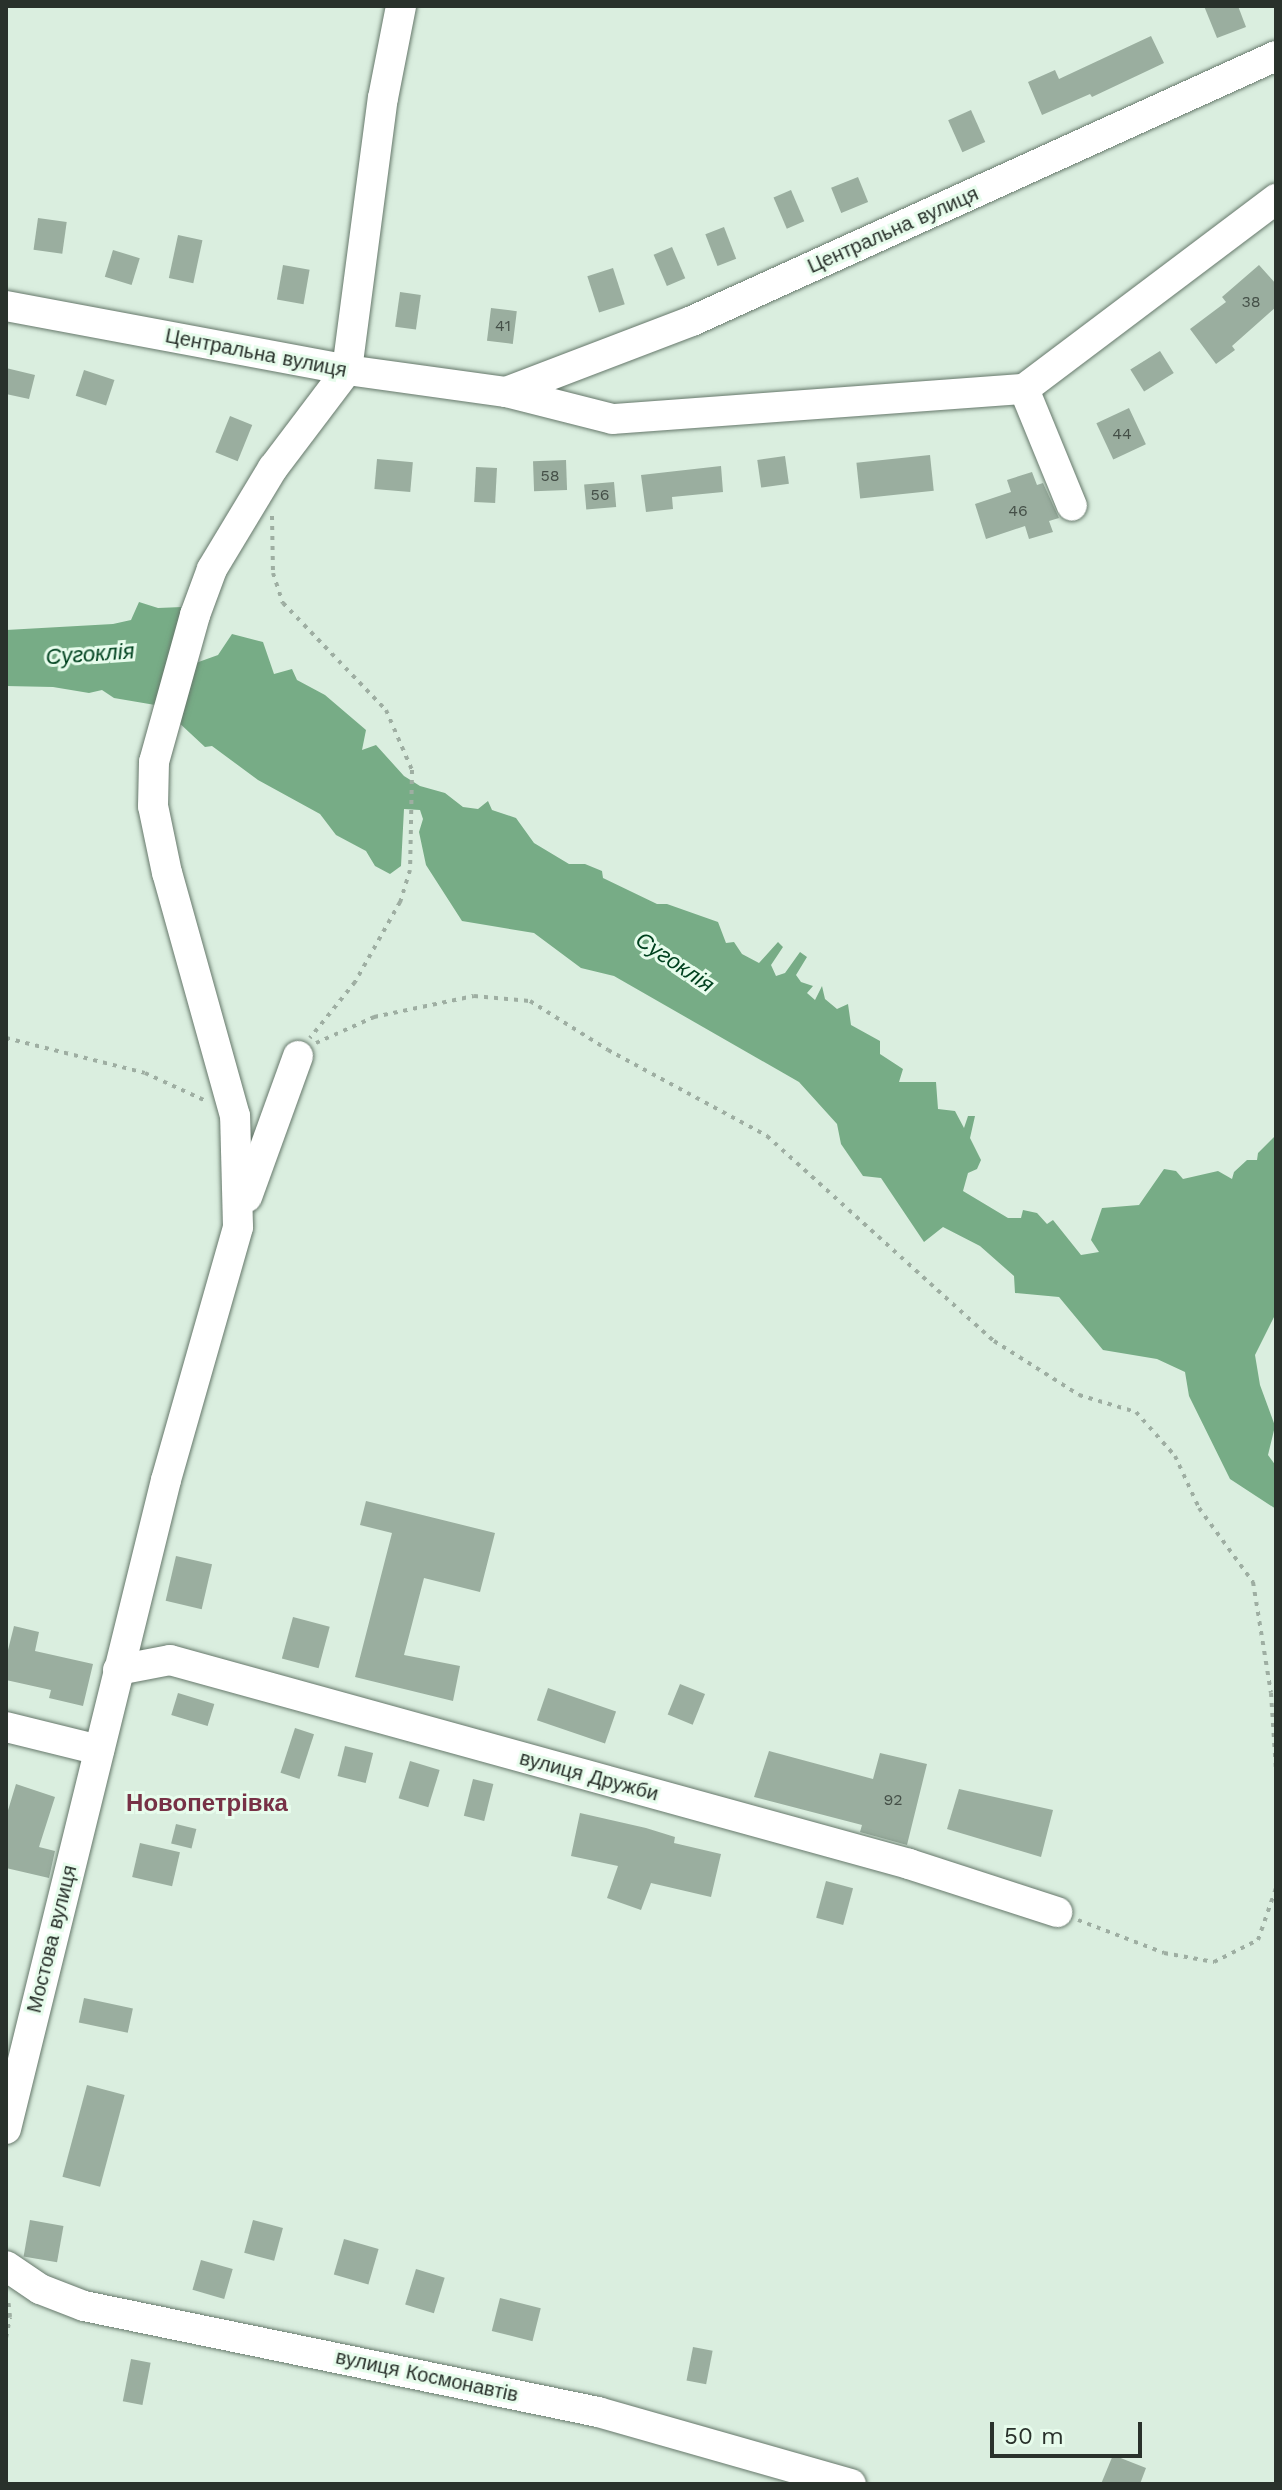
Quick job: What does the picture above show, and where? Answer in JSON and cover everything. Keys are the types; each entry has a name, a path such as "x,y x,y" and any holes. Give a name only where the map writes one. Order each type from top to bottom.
{"street":[{"path":"238,1227 235,1116 167,873 153,806 154,762 212,569 273,468 347,370 383,98 401,6"},
{"name":"Центральна вулиця","path":"506,392 692,321 1276,56"},
{"path":"1072,506 1024,389 1276,199"},
{"name":"Центральна вулиця","path":"6,306 347,370 506,392 613,419 1024,389"},
{"path":"238,1227 298,1056"},
{"name":"Мостова вулиця","path":"6,2129 166,1480 238,1227"},
{"name":"вулиця Дружби","path":"118,1670 170,1660 909,1864 1057,1912"},
{"path":"6,1727 99,1750"},
{"name":"вулиця Космонавтів","path":"7,2277 84,2306 598,2412 851,2484"}],"path":[{"path":"272,512 273,573 283,603 386,710 412,770 410,870 400,902 381,942 298,1056"},
{"path":"298,1056 318,1042 374,1017 474,996 530,1001 608,1050 767,1136 994,1341 1079,1395 1136,1412 1175,1456 1199,1508 1253,1582 1271,1693 1276,1771"},
{"path":"6,1038 145,1073 235,1116"},
{"path":"1057,1912 1164,1953 1214,1962 1258,1940 1276,1888"},
{"path":"6,2338 10,2317 7,2277"}],"water":[{"name":"Сугоклія","path":"139,602 158,608 182,607 173,642 193,664 218,655 232,634 263,642 274,674 292,669 297,680 325,695 366,730 362,750 376,745 404,776 420,786 445,793 463,807 478,809 488,801 492,810 516,818 534,843 569,864 585,864 602,871 603,878 657,904 667,904 718,922 726,943 734,942 742,954 759,963 778,942 783,947 771,965 776,976 785,973 800,952 807,957 796,975 801,982 813,986 807,993 815,1000 822,986 825,999 837,1009 848,1004 851,1025 880,1041 880,1054 903,1069 899,1082 936,1082 938,1109 955,1111 964,1128 968,1116 975,1116 970,1138 981,1160 977,1169 968,1173 963,1191 1008,1218 1021,1218 1023,1210 1037,1213 1047,1224 1053,1220 1081,1255 1099,1252 1091,1240 1102,1208 1139,1205 1164,1169 1176,1171 1183,1179 1218,1171 1232,1179 1234,1172 1247,1160 1257,1160 1258,1153 1276,1135 1276,1313 1255,1355 1260,1385 1275,1426 1268,1455 1276,1466 1276,1509 1230,1479 1189,1396 1185,1372 1157,1359 1103,1350 1059,1297 1015,1293 1014,1276 980,1246 943,1227 924,1242 881,1178 863,1176 841,1144 837,1124 799,1082 614,976 581,968 534,933 462,921 426,865 419,832 423,819 420,810 404,809 401,866 390,874 375,866 366,851 336,835 320,814 258,780 212,746 205,747 161,706 114,698 102,690 89,693 53,687 6,686 6,630 113,624 131,620"}],"building":[{"path":"1204,6 1238,6 1246,27 1217,38"},
{"path":"1151,36 1164,63 1092,97 1090,94 1042,115 1028,82 1055,70 1059,79"},
{"path":"971,110 985,142 962,152 948,120"},
{"path":"858,177 868,202 841,213 831,188"},
{"path":"791,190 804,221 787,229 774,197"},
{"path":"38,218 67,222 62,254 34,250"},
{"path":"724,227 736,259 718,266 705,234"},
{"path":"178,235 202,240 193,283 169,278"},
{"path":"672,247 685,278 667,286 654,255"},
{"path":"113,250 140,258 132,285 105,277"},
{"path":"283,265 310,270 304,304 277,299"},
{"path":"1259,265 1276,284 1276,307 1232,346 1235,350 1216,364 1190,329 1226,302 1222,297"},
{"path":"613,268 625,304 599,312 587,276"},
{"path":"400,292 421,295 416,330 395,327"},
{"path":"491,308 517,311 513,344 487,341"},
{"path":"1160,351 1174,373 1144,392 1130,370"},
{"path":"6,368 35,375 29,399 6,394"},
{"path":"84,370 114,380 106,406 76,396"},
{"path":"1129,408 1146,444 1113,459 1096,423"},
{"path":"230,416 252,425 238,461 215,452"},
{"path":"930,455 934,491 860,499 856,463"},
{"path":"785,456 789,484 761,488 757,460"},
{"path":"377,459 413,462 410,492 374,489"},
{"path":"566,460 567,490 534,491 533,461"},
{"path":"721,466 723,492 672,497 673,509 646,512 641,475"},
{"path":"476,467 497,468 495,503 474,502"},
{"path":"1032,472 1037,485 1043,483 1059,518 1049,521 1053,532 1029,539 1025,526 986,539 975,504 1011,492 1007,480"},
{"path":"614,482 616,507 586,510 584,485"},
{"path":"366,1501 495,1533 480,1592 424,1578 404,1655 460,1666 453,1701 355,1677 392,1533 360,1525"},
{"path":"176,1556 212,1564 202,1609 166,1601"},
{"path":"293,1617 330,1627 319,1668 282,1659"},
{"path":"14,1626 39,1632 35,1651 93,1664 83,1706 49,1698 51,1690 6,1680 6,1658"},
{"path":"680,1684 705,1694 693,1725 668,1715"},
{"path":"548,1688 616,1711 605,1744 537,1720"},
{"path":"178,1693 214,1704 208,1726 171,1715"},
{"path":"295,1728 314,1734 299,1779 280,1773"},
{"path":"345,1746 373,1753 366,1783 338,1776"},
{"path":"769,1751 873,1779 880,1753 927,1764 907,1845 860,1832 862,1825 754,1797"},
{"path":"410,1761 440,1770 428,1807 399,1798"},
{"path":"473,1779 493,1784 484,1821 464,1816"},
{"path":"16,1784 55,1797 39,1847 55,1851 49,1878 6,1868 6,1817"},
{"path":"959,1789 1053,1810 1041,1857 947,1829"},
{"path":"580,1813 646,1828 675,1837 674,1843 721,1854 711,1897 651,1883 641,1910 607,1898 618,1866 571,1856"},
{"path":"176,1824 196,1829 192,1848 171,1843"},
{"path":"140,1843 180,1852 172,1886 132,1877"},
{"path":"826,1881 853,1888 843,1925 816,1918"},
{"path":"84,1998 133,2008 128,2033 79,2022"},
{"path":"87,2085 125,2095 100,2187 62,2177"},
{"path":"30,2220 63,2226 57,2262 24,2256"},
{"path":"253,2220 283,2228 274,2261 244,2253"},
{"path":"344,2239 379,2249 368,2284 334,2275"},
{"path":"201,2260 233,2269 224,2299 192,2290"},
{"path":"416,2269 445,2278 434,2313 405,2304"},
{"path":"500,2298 541,2308 533,2341 492,2331"},
{"path":"693,2347 713,2351 706,2384 687,2380"},
{"path":"131,2359 151,2363 142,2405 123,2401"},
{"path":"1113,2455 1146,2468 1140,2484 1101,2484"}],"district":[{"name":"Новопетрівка","path":"207,1804"}]}
